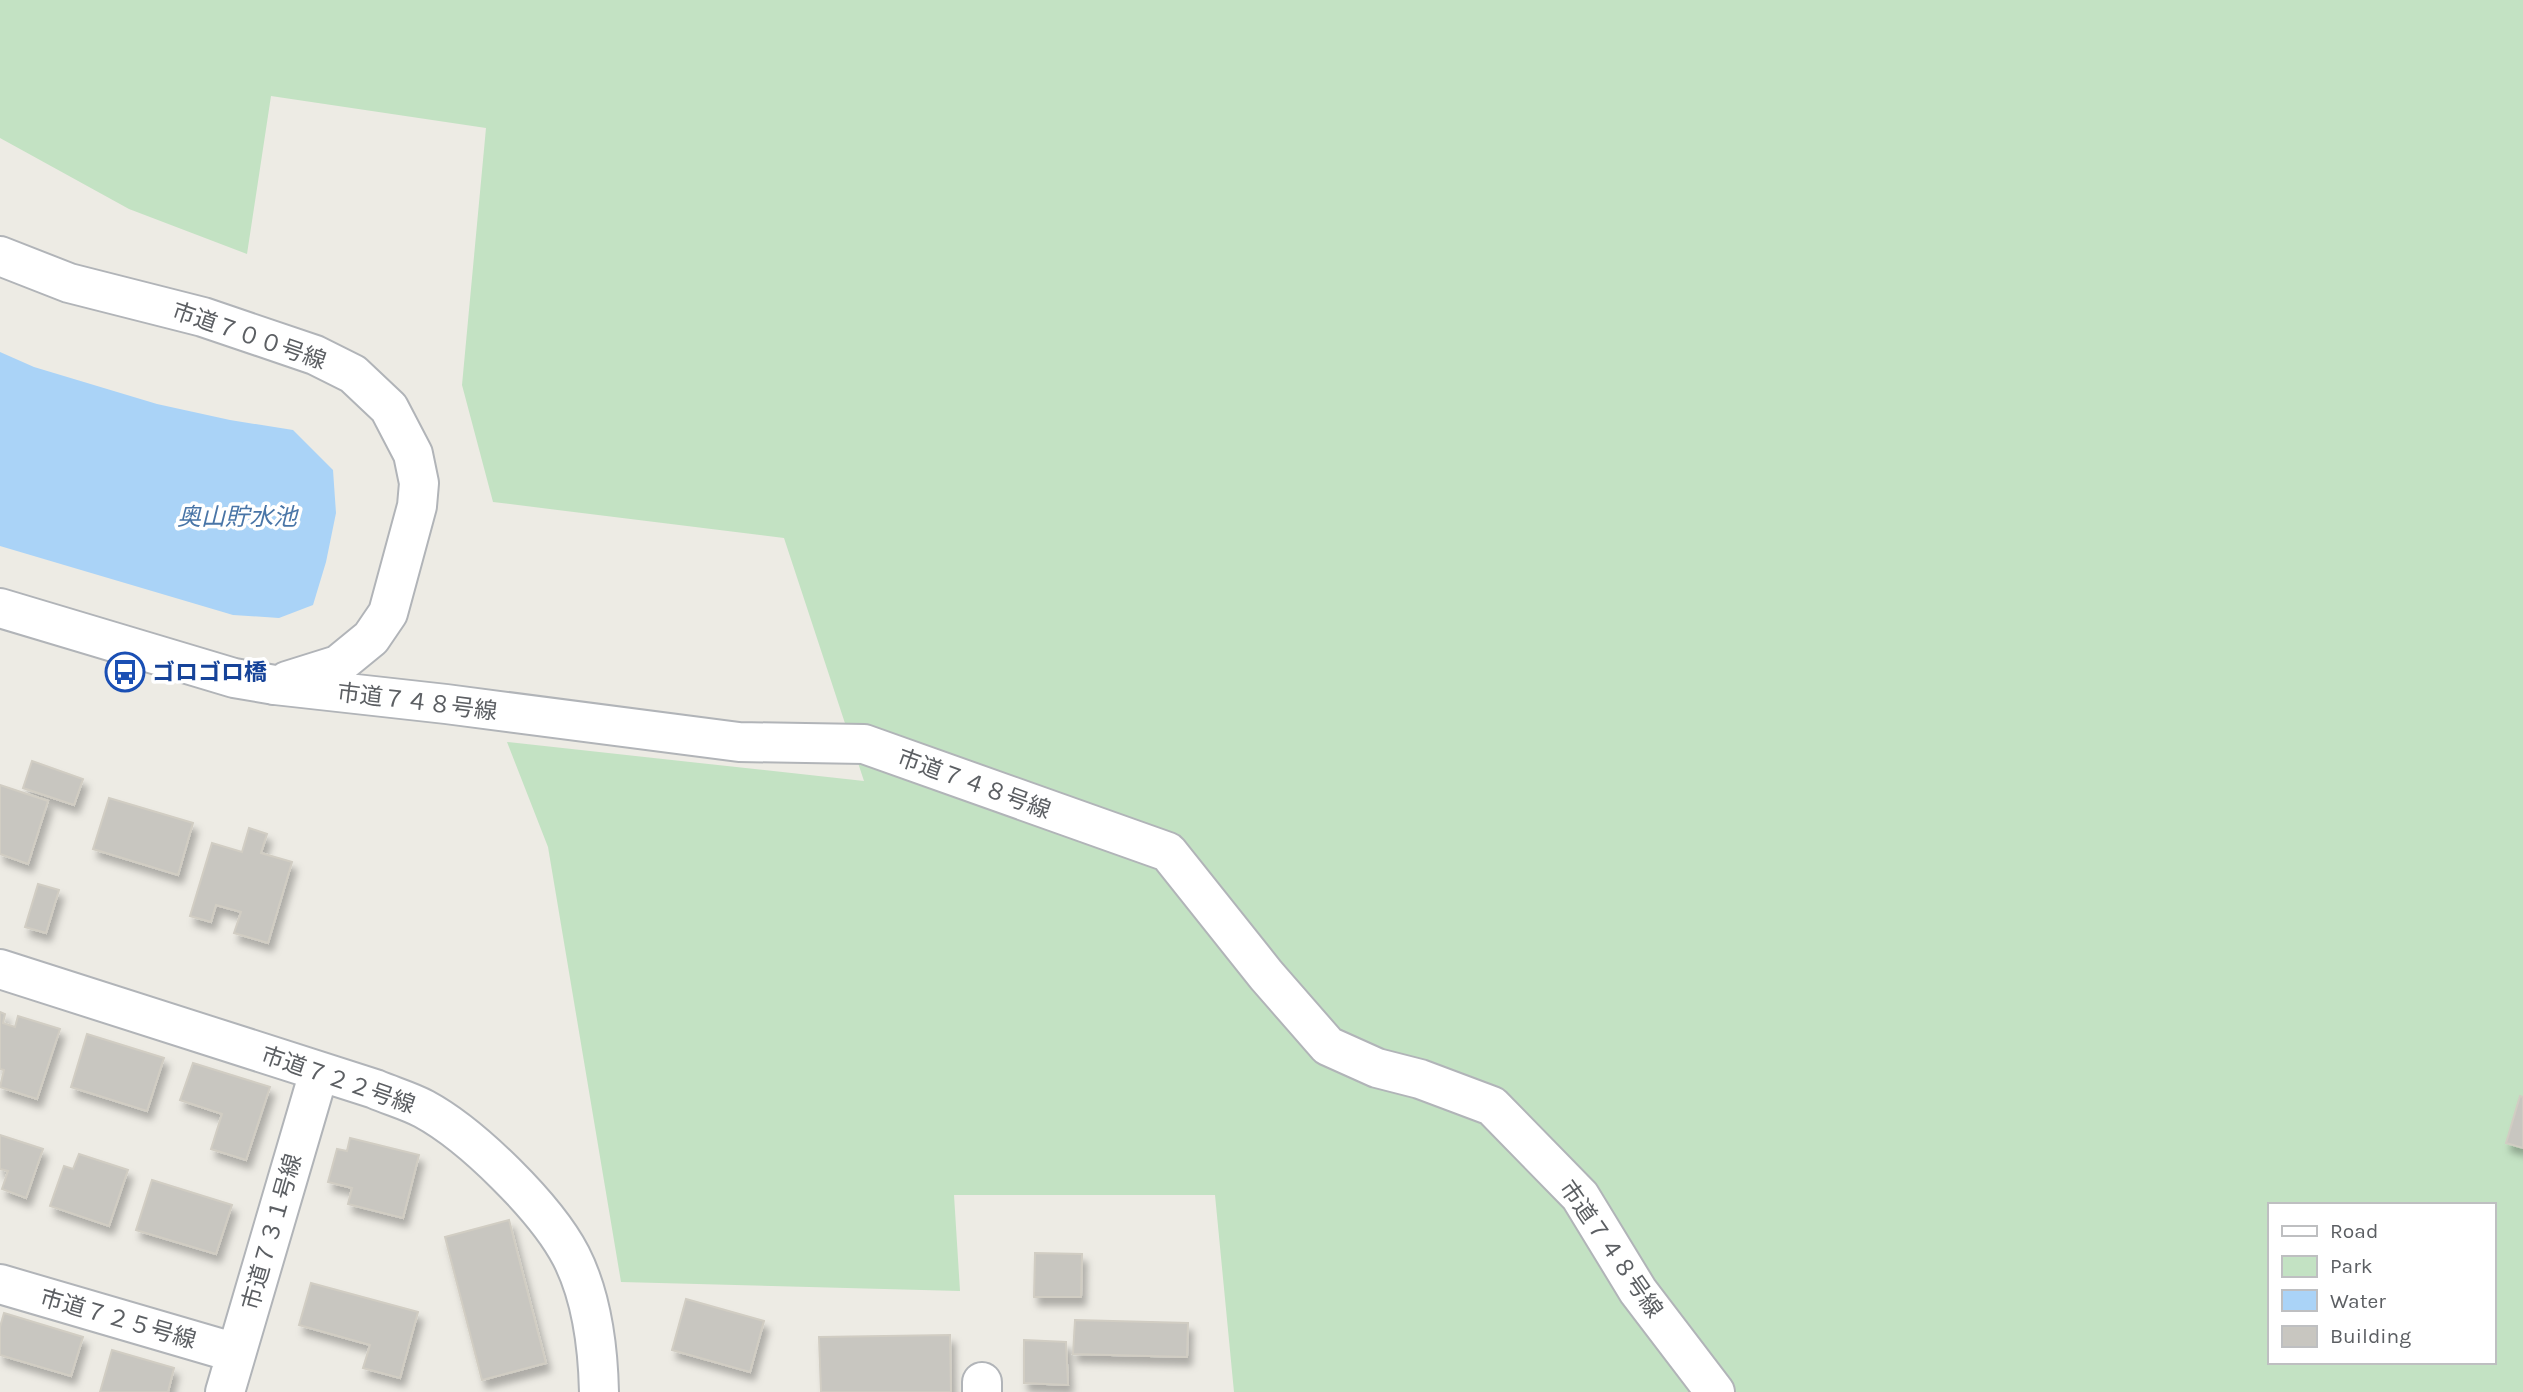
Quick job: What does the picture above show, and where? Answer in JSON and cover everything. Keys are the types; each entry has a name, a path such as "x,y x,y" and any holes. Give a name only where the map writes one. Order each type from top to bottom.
{"street":[{"name":"市道７００号線","path":"0,256 69,283 203,317 303,351 353,374 389,408 414,454 419,482 417,506 388,613 371,638 338,664 275,685"},
{"name":"市道７４８号線","path":"0,608 234,678 275,685 739,742 863,744 1168,852 1266,975 1328,1046 1377,1068 1420,1079 1492,1106 1580,1196 1638,1292 1714,1392"},
{"name":"市道７２２号線","path":"0,969 375,1089 425,1110 469,1141 509,1177 544,1218 571,1256 588,1305 598,1355 599,1392"},
{"name":"市道７３１号線","path":"225,1392 319,1072"},
{"name":"市道７２５号線","path":"0,1284 236,1353"}],"green space":[{"path":"0,0 2523,0 2523,1392 1234,1392 1215,1195 954,1195 960,1291 621,1282 548,847 507,742 864,781 784,538 493,502 462,385 486,128 271,96 247,254 129,209 0,138"}],"water":[{"name":"奥山貯水池","path":"0,352 34,367 157,404 293,430 333,470 336,513 326,562 313,605 279,618 233,615 0,546"}],"building":[{"path":"32,761 83,779 74,805 23,788"},
{"path":"0,785 48,801 28,864 0,854"},
{"path":"109,798 193,823 178,875 93,849"},
{"path":"249,828 267,834 261,853 292,862 268,943 234,933 241,912 216,905 211,922 190,916 212,843 242,852"},
{"path":"38,884 59,890 46,933 25,927"},
{"path":"0,1012 5,1014 3,1023 15,1027 18,1016 60,1029 37,1099 0,1087 4,1070 0,1069"},
{"path":"87,1034 164,1058 147,1111 71,1087"},
{"path":"193,1063 270,1087 246,1160 211,1149 222,1114 180,1100"},
{"path":"2520,1096 2523,1097 2523,1148 2506,1143"},
{"path":"0,1135 43,1149 26,1198 2,1189 8,1171 0,1169"},
{"path":"350,1138 419,1155 403,1218 348,1204 352,1188 328,1182 337,1149 347,1151"},
{"path":"79,1154 128,1170 109,1226 50,1206 64,1166 73,1169"},
{"path":"152,1180 232,1205 216,1254 136,1230"},
{"path":"509,1220 546,1363 482,1380 445,1237"},
{"path":"1035,1253 1082,1254 1081,1297 1034,1297"},
{"path":"311,1283 418,1312 400,1378 363,1368 370,1345 299,1325"},
{"path":"686,1299 764,1321 750,1372 672,1350"},
{"path":"4,1313 83,1337 71,1376 0,1355 0,1327"},
{"path":"1075,1320 1188,1323 1187,1357 1073,1354"},
{"path":"950,1335 951,1392 821,1392 819,1337"},
{"path":"1024,1340 1066,1342 1068,1385 1024,1383"},
{"path":"112,1350 174,1368 168,1392 100,1392"}],"place":[{"name":"ゴロゴロ橋","path":"125,672"}]}
